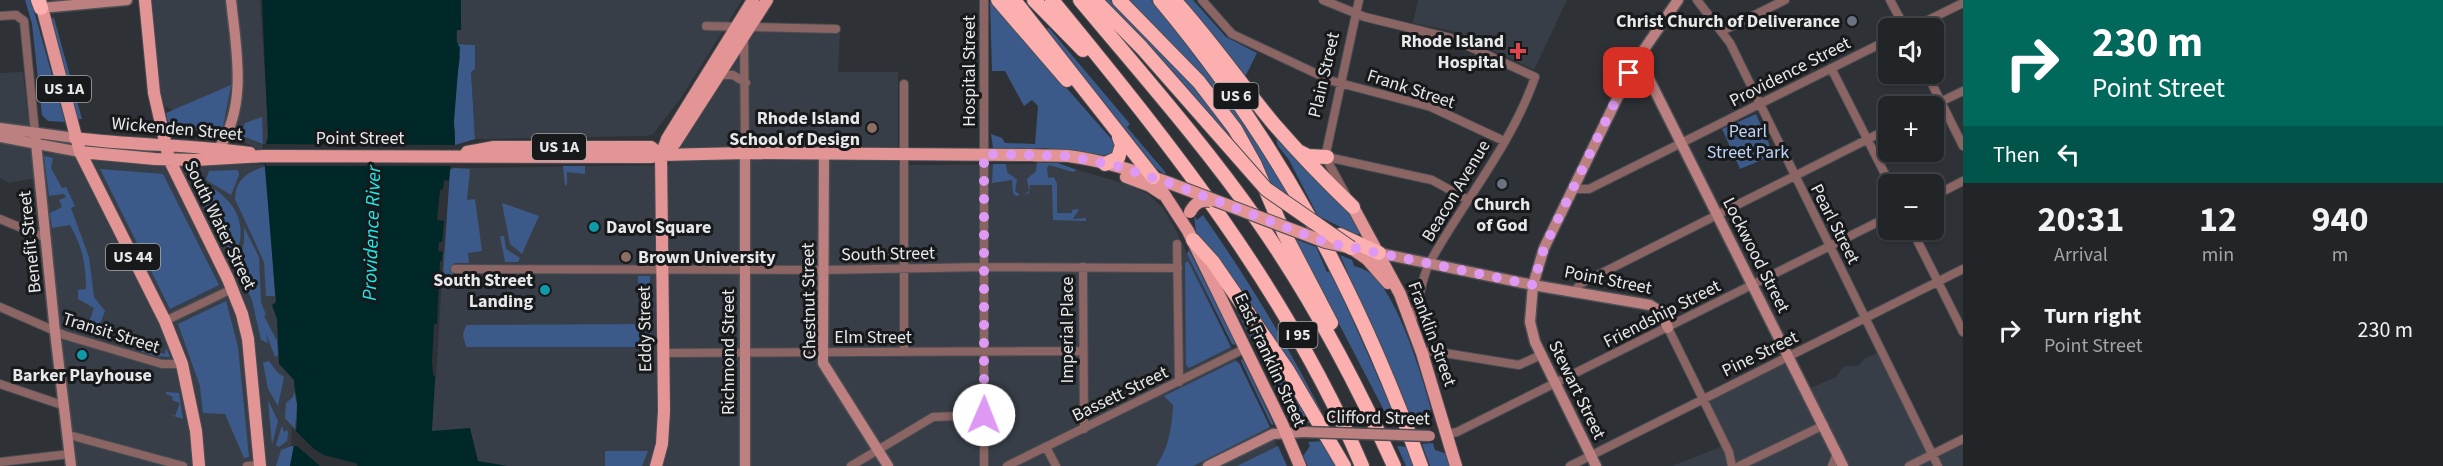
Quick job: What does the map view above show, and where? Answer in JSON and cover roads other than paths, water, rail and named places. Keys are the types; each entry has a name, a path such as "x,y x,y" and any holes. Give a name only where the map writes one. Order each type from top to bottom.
{"highway":[{"path":"998,0 1031,30 1153,177"},
{"path":"1014,0 1031,30"},
{"path":"1034,0 1133,101"},
{"name":"I 95","path":"1052,0 1219,212 1264,278 1318,373 1362,466"},
{"name":"I 95","path":"1080,0 1206,152 1256,219 1315,310 1394,466"},
{"path":"1095,0 1142,48 1262,184 1310,221 1351,248"},
{"name":"US 6","path":"1160,0 1206,56 1243,107 1301,200 1370,339 1421,466"},
{"path":"1174,0 1297,150 1353,207"},
{"path":"1121,3 1199,82 1223,111 1242,141 1284,233 1330,321 1366,408"},
{"path":"1105,164 1118,158 1122,145 1114,129"},
{"path":"1297,150 1308,156 1326,157"},
{"path":"1310,221 1379,253"},
{"path":"1190,235 1213,262 1288,371 1344,466"}],"main road":[{"name":"South Water Street","path":"145,0 154,93 165,146 169,159 232,289 242,314 248,339 256,466"},
{"name":"Eddy Street","path":"661,154 675,143 719,75 744,29 753,0"},
{"name":"Eddy Street","path":"656,466 662,444 661,154 667,139 711,70 767,0"},
{"name":"US 1A","path":"39,3 80,152"},
{"name":"Wickenden Street","path":"75,138 219,148 265,156"},
{"name":"Point Street","path":"265,156 455,156 494,147 651,147 661,154 1068,156 1153,177 1325,242 1379,253"},
{"name":"Wickenden Street","path":"80,152 169,159 229,160 265,156"},
{"name":"US 44","path":"80,152 165,321 182,364 196,431 199,466"},
{"name":"Point Street","path":"1044,156 1130,178 1150,186 1170,200"},
{"name":"East Franklin Street","path":"1153,177 1170,200 1190,235 1300,466"},
{"path":"1190,235 1190,212 1196,203 1202,200 1214,201"},
{"name":"Franklin Street","path":"1353,207 1400,294 1422,353 1456,466"},
{"path":"1351,248 1367,259 1383,275 1403,304"}],"street":[{"path":"39,3 128,0"},
{"path":"219,148 230,129 238,81 231,0"},
{"name":"Hospital Street","path":"984,0 984,466"},
{"name":"Frank Street","path":"1202,0 1232,34 1332,81 1431,107 1504,141"},
{"path":"1323,0 1356,14"},
{"name":"Plain Street","path":"1326,157 1359,0"},
{"path":"1533,285 1544,248 1575,189 1634,64 1678,0"},
{"name":"Pearl Street","path":"1697,0 1730,43 1938,466"},
{"path":"1722,31 1785,0"},
{"path":"1890,0 1900,18"},
{"path":"1932,18 1963,3"},
{"name":"Beacon Avenue","path":"1356,14 1451,38 1534,77 1504,141 1429,263 1415,315 1410,324"},
{"name":"Benefit Street","path":"0,16 19,16 24,21 55,332 71,466"},
{"path":"706,26 744,29 836,29"},
{"name":"Richmond Street","path":"744,29 746,83 745,466"},
{"name":"Providence Street","path":"1575,189 1589,189 1878,45"},
{"name":"Lockwood Street","path":"1634,64 1647,75 1683,143 1844,466"},
{"path":"1831,68 1885,174"},
{"path":"719,75 733,75 746,83"},
{"path":"903,351 904,84"},
{"path":"1944,100 1963,91"},
{"path":"1944,108 1963,146"},
{"name":"Wickenden Street","path":"0,128 75,138"},
{"path":"1575,291 1580,284 1878,134"},
{"name":"Wickenden Street","path":"0,137 80,152"},
{"name":"Chestnut Street","path":"824,154 823,363 888,466"},
{"path":"1326,157 1432,180 1468,200"},
{"name":"Franklin Street","path":"1326,157 1353,207"},
{"path":"1944,191 1963,181"},
{"path":"0,219 46,238"},
{"name":"Friendship Street","path":"1447,434 1457,432 1556,384 1829,245 1878,223"},
{"path":"1917,240 1963,332"},
{"path":"1177,244 1179,382"},
{"name":"Point Street","path":"1379,253 1656,308 1661,312 1668,328"},
{"name":"Imperial Place","path":"1083,267 1084,429"},
{"name":"South Street","path":"454,269 1178,268"},
{"name":"Pine Street","path":"1570,466 1963,269"},
{"name":"Stewart Street","path":"1533,285 1531,328 1540,355 1596,466"},
{"path":"165,321 232,289"},
{"name":"Transit Street","path":"0,307 55,332 150,361 171,365 182,364"},
{"path":"1668,328 1729,452 1732,466"},
{"name":"Bassett Street","path":"1006,466 1245,348"},
{"name":"Elm Street","path":"663,353 1082,351"},
{"path":"1422,353 1432,351 1519,365 1540,355"},
{"path":"0,384 65,406"},
{"path":"851,466 933,417 984,415"},
{"path":"1739,466 1824,426"},
{"name":"Clifford Street","path":"1208,466 1273,434 1285,432 1430,436 1447,434"},
{"path":"69,435 183,466"},
{"path":"1909,466 1963,439"},
{"path":"1046,447 1056,466"},
{"path":"1832,466 1837,453"},
{"path":"0,462 70,454"}],"water":[{"name":"Providence River","path":"262,0 461,0 461,30 457,30 457,44 460,47 454,121 455,145 450,170 444,232 432,431 470,428 478,461 508,466 290,466 297,401 294,380 279,364 277,319 272,305 276,302 263,144 266,144 268,137"}],"place":[{"name":"Christ Church of Deliverance","path":"1852,21"},
{"name":"Rhode Island Hospital","path":"1518,51"},
{"name":"Rhode Island School of Design","path":"872,128"},
{"name":"Church of God","path":"1502,184"},
{"name":"Davol Square","path":"594,227"},
{"name":"Brown University","path":"626,257"},
{"name":"South Street Landing","path":"545,290"},
{"name":"Barker Playhouse","path":"82,355"}],"park label":[{"name":"Pearl Street Park","path":"1748,141"}]}
